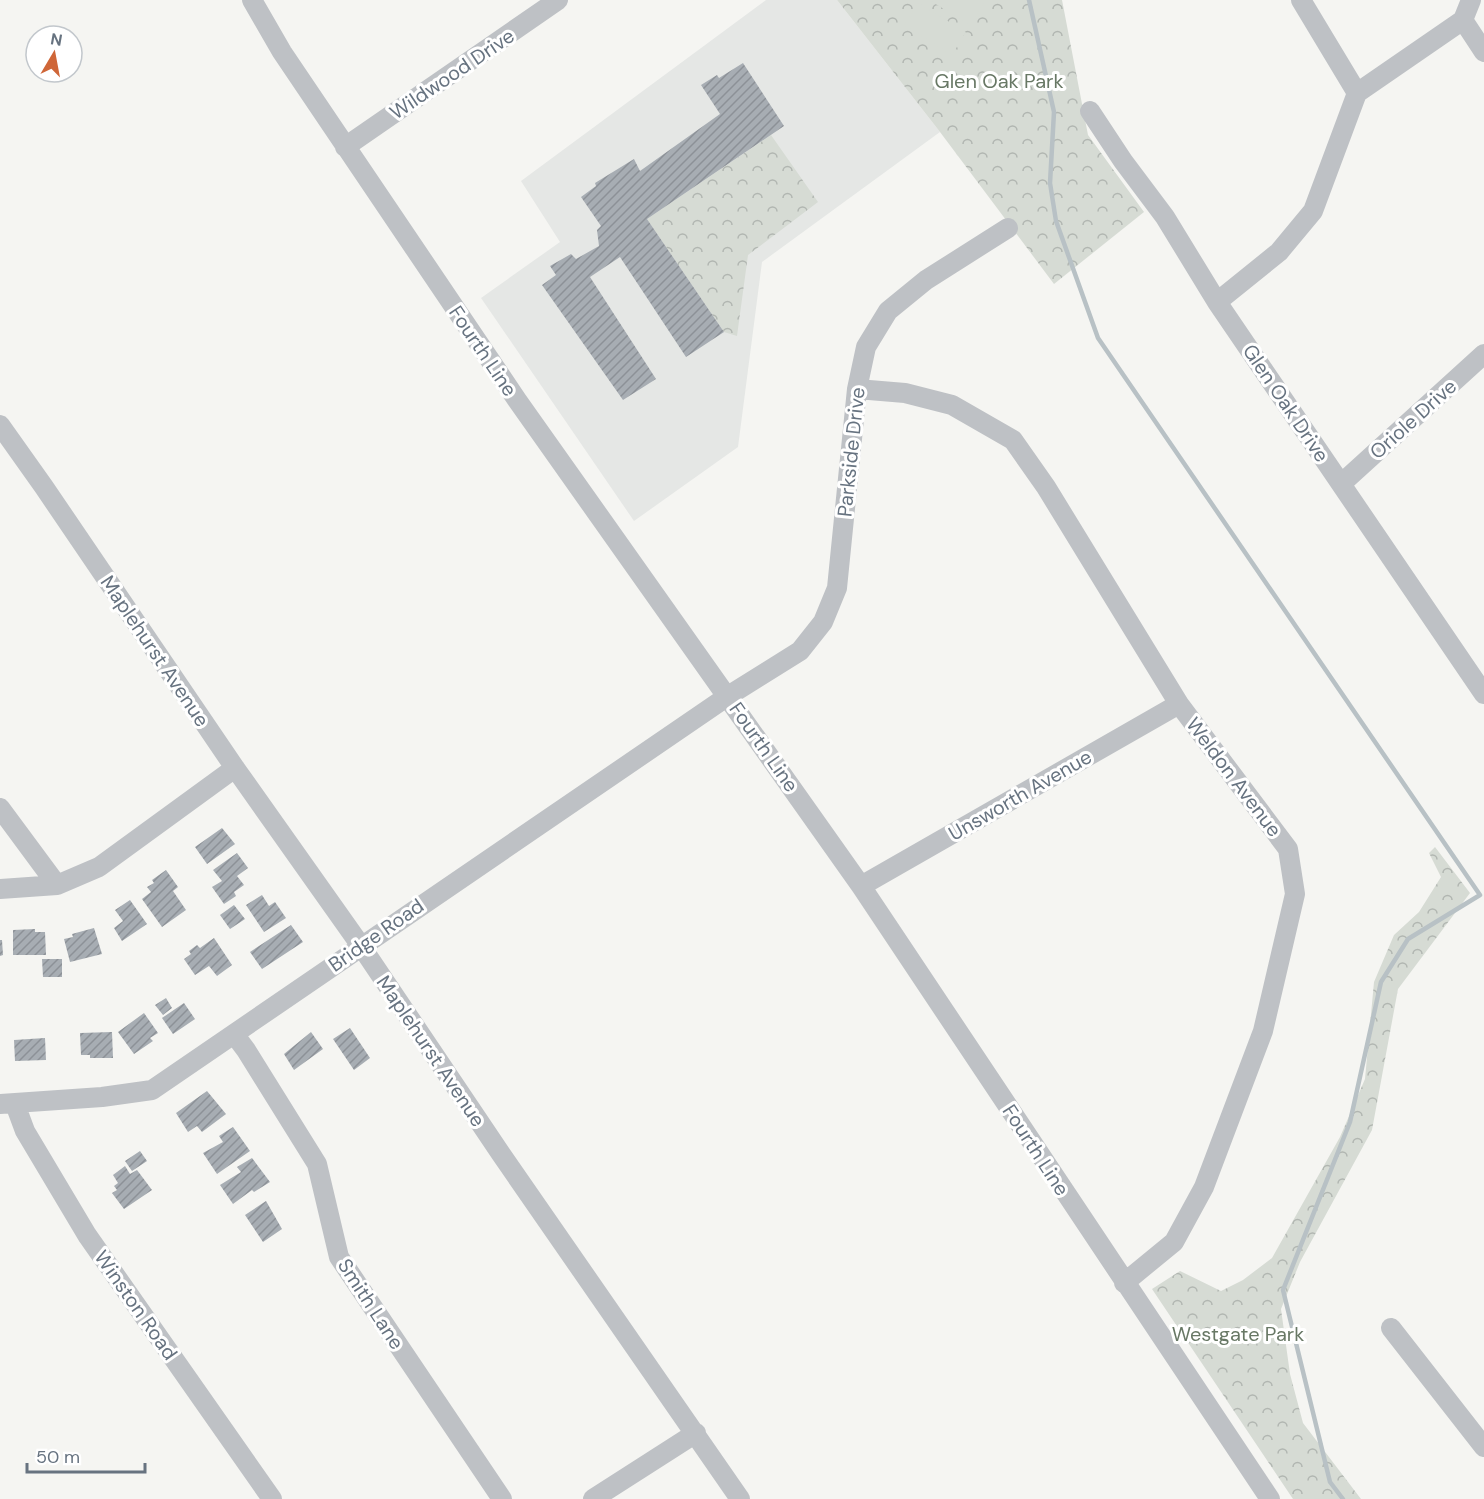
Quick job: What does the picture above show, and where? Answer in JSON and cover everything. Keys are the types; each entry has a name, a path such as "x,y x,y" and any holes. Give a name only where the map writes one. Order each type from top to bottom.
{"street":[{"name":"Fourth Line","path":"253,0 282,52 345,147 517,400 861,886 1270,1499"},
{"name":"Wildwood Drive","path":"345,147 558,0"},
{"path":"1301,0 1357,93"},
{"path":"1217,302 1279,252 1313,211 1357,93 1463,20 1471,0"},
{"path":"1463,20 1484,52"},
{"name":"Glen Oak Drive","path":"1090,111 1123,161 1165,217 1217,302 1484,694"},
{"name":"Parkside Drive","path":"728,696 800,651 823,622 837,588 857,389 866,347 888,311 926,280 1008,228"},
{"name":"Oriole Drive","path":"1341,484 1484,354"},
{"name":"Weldon Avenue","path":"857,389 905,393 952,405 1013,440 1046,487 1179,704 1288,849 1294,894 1263,1031 1204,1187 1174,1242 1124,1283"},
{"name":"Maplehurst Avenue","path":"0,425 740,1499"},
{"name":"Bridge Road","path":"7,1104 102,1097 152,1090 728,696"},
{"name":"Unsworth Avenue","path":"861,886 1179,704"},
{"path":"0,889 57,885 99,867 235,768"},
{"path":"0,808 57,885"},
{"name":"Smith Lane","path":"234,1034 317,1164 339,1257 502,1499"},
{"name":"Winston Road","path":"7,1104 26,1131 87,1235 272,1499"},
{"path":"1391,1328 1484,1447"},
{"path":"593,1499 696,1433"}],"shaded area":[{"path":"766,0 837,0 940,132 762,262 738,447 634,521 481,298 560,242 521,181"}],"green space":[{"name":"Glen Oak Park","path":"837,0 1062,0 1088,135 1144,212 1054,284"},
{"path":"929,0 979,0 984,3 970,25"},
{"path":"918,3 966,32 952,55 904,25"},
{"path":"771,135 818,202 748,255 737,336 724,332 647,219"},
{"name":"Westgate Park","path":"1435,847 1470,893 1398,989 1372,1130 1300,1262 1281,1309 1290,1374 1303,1423 1361,1499 1293,1499 1152,1289 1180,1271 1221,1291 1243,1280 1272,1258 1340,1137 1365,1079 1374,982 1394,935 1419,912 1441,877 1429,853"}],"building":[{"path":"743,63 784,126 647,219 724,332 686,357 620,257 590,277 656,379 623,400 542,285 556,275 550,266 571,254 576,259 599,246 597,230 601,226 581,197 596,186 595,183 634,159 640,171 720,114 701,85 717,75 719,78"},
{"path":"222,828 235,844 207,864 195,847"},
{"path":"237,853 248,868 237,876 244,885 234,892 236,896 224,904 212,887 222,881 213,870"},
{"path":"166,870 178,887 173,891 186,910 162,927 142,899 151,892 147,887 154,883 152,880"},
{"path":"262,895 269,906 275,902 286,918 264,932 246,905"},
{"path":"130,900 147,924 122,941 114,928 123,921 115,910"},
{"path":"234,905 245,919 230,929 220,915"},
{"path":"291,925 303,942 262,969 250,952"},
{"path":"94,928 102,954 70,962 64,939 73,937 72,934"},
{"path":"35,929 35,932 45,932 46,955 13,955 13,930"},
{"path":"214,938 232,965 217,976 209,966 195,975 184,959 197,945 200,948"},
{"path":"0,940 2,940 3,955 0,956"},
{"path":"42,959 62,959 62,977 43,977"},
{"path":"166,998 172,1008 163,1015 155,1005"},
{"path":"184,1003 195,1019 173,1034 162,1018"},
{"path":"144,1013 158,1033 150,1038 153,1041 134,1054 118,1032"},
{"path":"350,1028 370,1058 354,1070 333,1039"},
{"path":"112,1032 113,1058 90,1058 90,1055 81,1055 80,1033"},
{"path":"311,1032 323,1049 294,1070 284,1054"},
{"path":"45,1038 46,1060 15,1061 14,1040"},
{"path":"207,1091 226,1114 202,1132 197,1126 188,1132 176,1113"},
{"path":"233,1127 250,1151 217,1174 203,1153 223,1142 219,1136"},
{"path":"140,1151 147,1161 132,1171 125,1161"},
{"path":"252,1158 270,1182 254,1192 252,1190 233,1204 220,1185 241,1172 237,1167"},
{"path":"125,1166 130,1174 137,1170 152,1190 124,1209 112,1193 117,1190 114,1186 118,1183 113,1175"},
{"path":"266,1201 282,1229 263,1242 245,1215"}],"waterway":[{"path":"1029,0 1054,112 1050,183 1056,221 1098,338 1480,895 1408,939 1381,982 1350,1122 1283,1290 1330,1482 1343,1499"}]}
